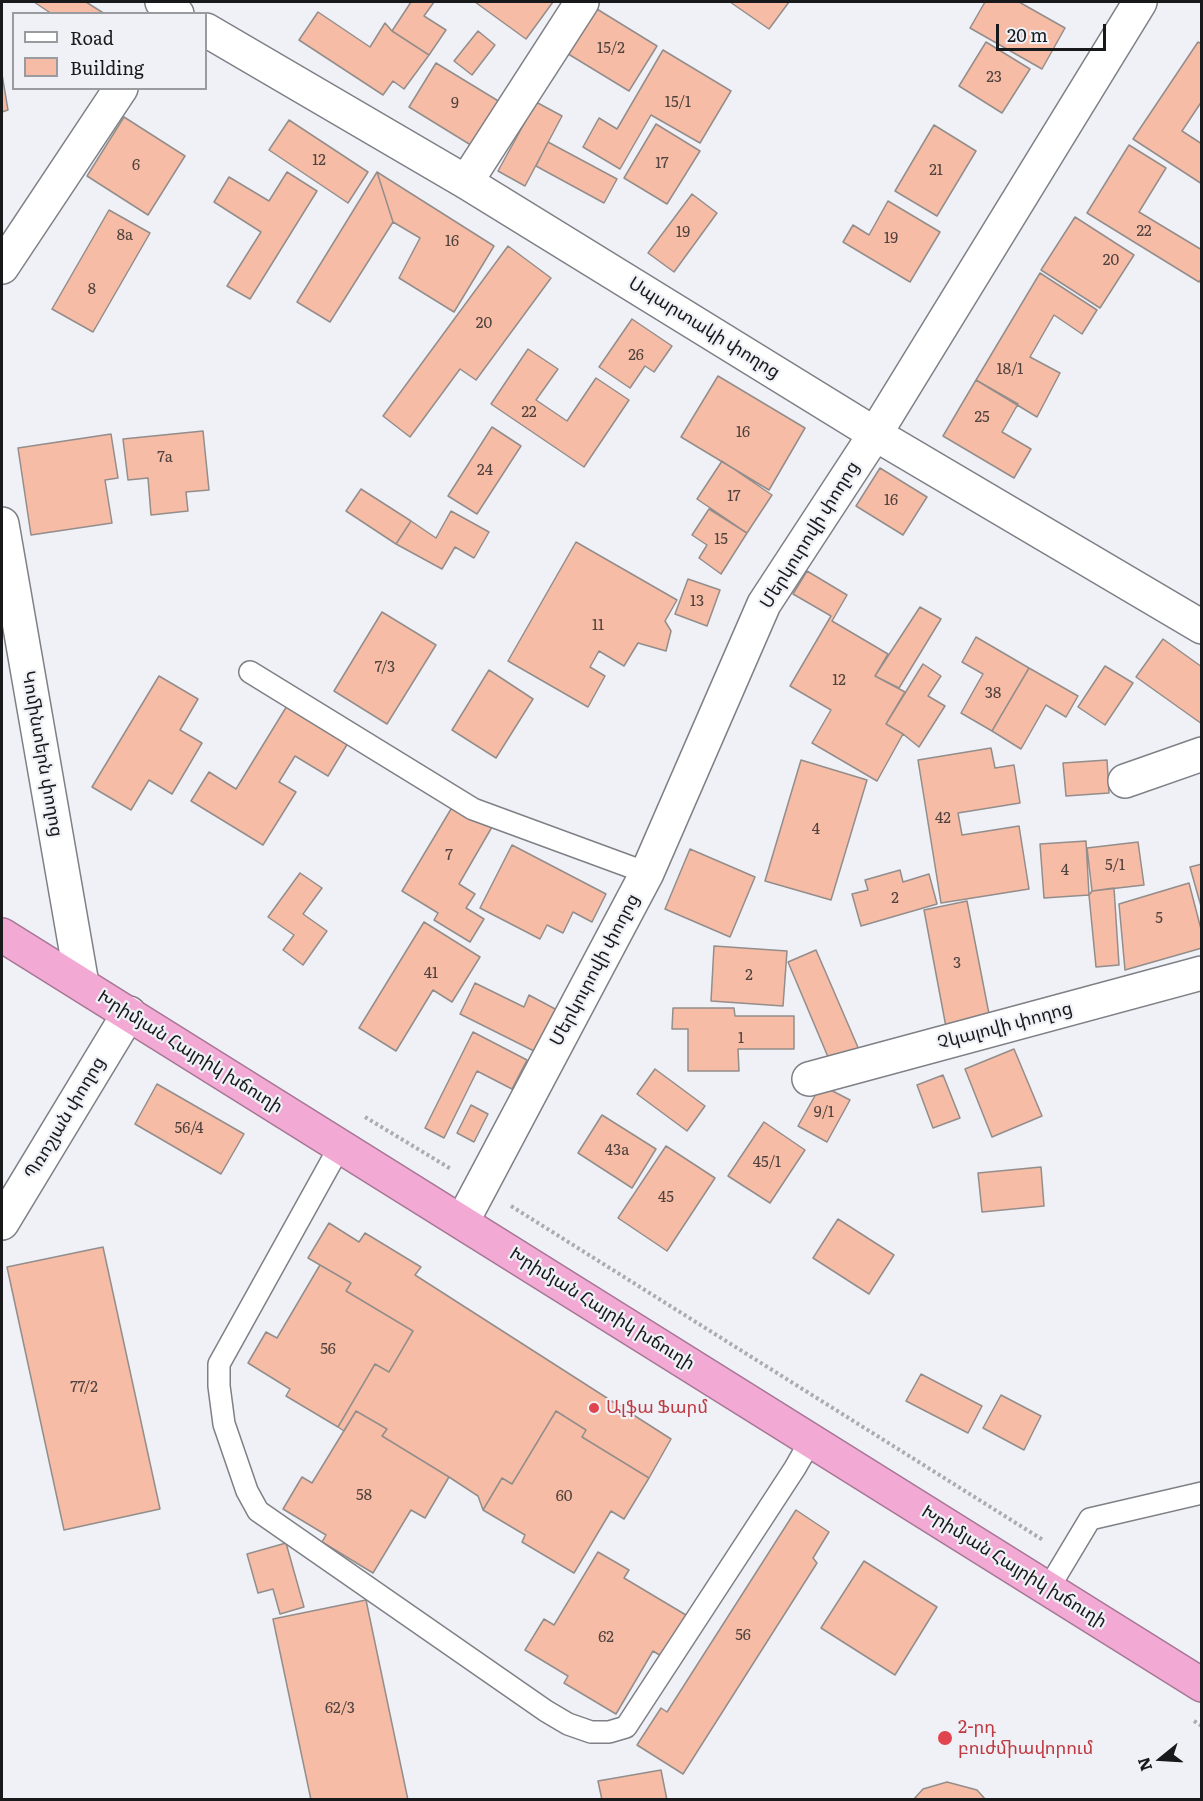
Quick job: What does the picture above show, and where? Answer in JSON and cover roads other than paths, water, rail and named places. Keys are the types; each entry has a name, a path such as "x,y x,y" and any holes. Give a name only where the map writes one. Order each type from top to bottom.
{"highway":[{"name":"Խրիմյան Հայրիկ խճուղի","path":"2,934 1202,1685"}],"street":[{"path":"466,182 582,2"},
{"name":"Մերկուրովի փողոց","path":"462,1222 647,873 764,604 875,434 1140,2"},
{"name":"Սպարտակի փողոց","path":"207,31 466,182 875,434 1202,627"},
{"path":"2,267 120,90"},
{"name":"Կոմինտերն փողոց","path":"2,524 82,984"},
{"path":"1125,781 1202,754"},
{"name":"Չկալովի փողոց","path":"809,1079 1202,973"},
{"name":"Պռոշյան փողոց","path":"2,1223 129,1013"}],"lane":[{"path":"250,672 473,809 647,873"},
{"path":"340,1146 219,1364 219,1386 224,1424 247,1491 258,1511 546,1711 568,1724 591,1732 609,1732 626,1727 789,1478 811,1440"},
{"path":"1048,1589 1090,1519 1202,1493"}],"place":[{"name":"Ալֆա Ֆարմ","path":"594,1408"},
{"name":"2-րդ բուժմիավորում","path":"945,1738"}]}
